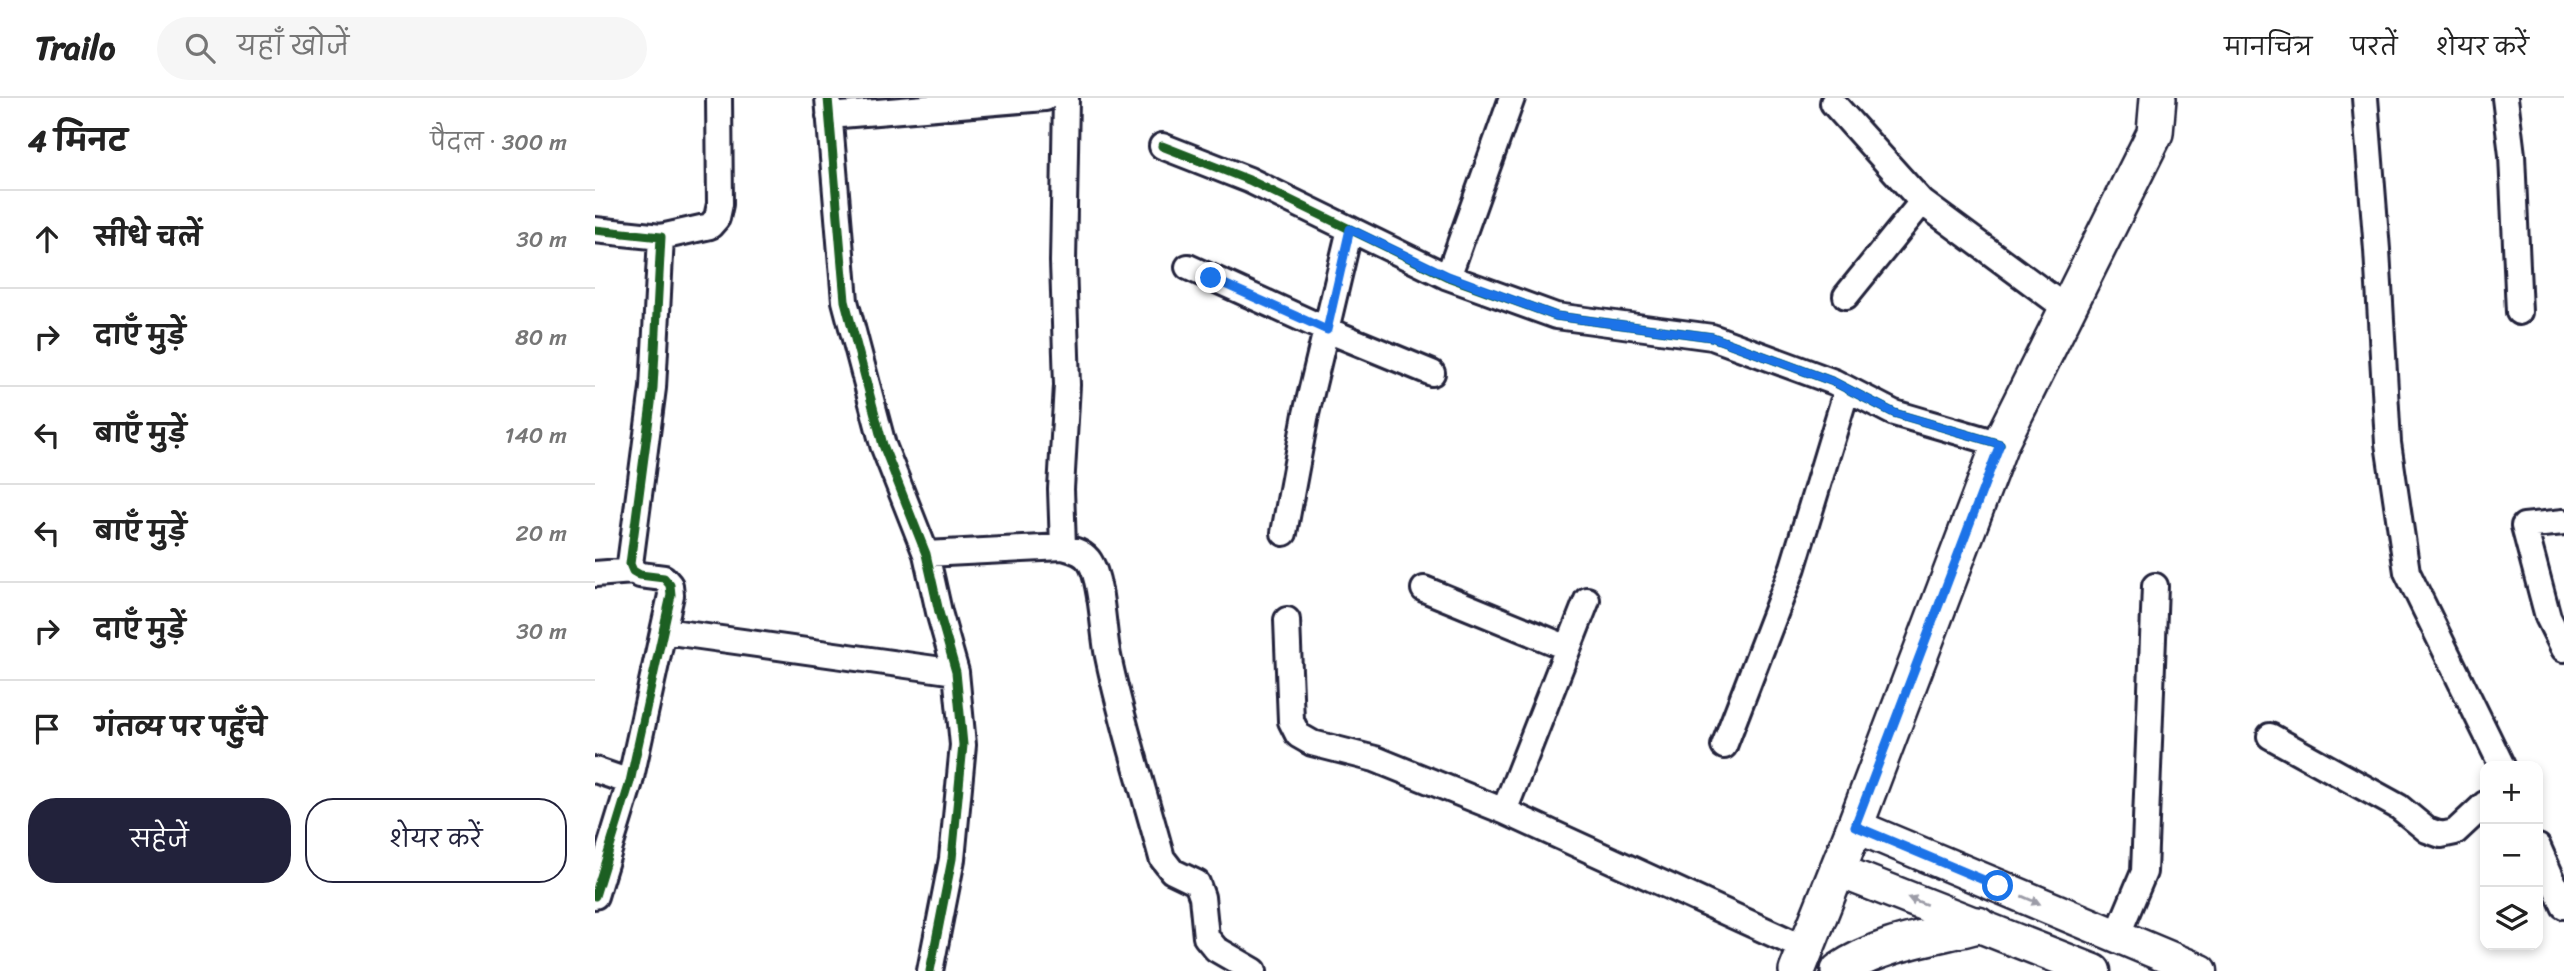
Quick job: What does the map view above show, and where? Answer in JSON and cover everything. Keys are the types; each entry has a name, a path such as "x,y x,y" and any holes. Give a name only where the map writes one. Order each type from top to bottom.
{"main road":[{"path":"1801,960 1855,826 2000,444 2155,133 2158,98"},
{"path":"1839,971 1856,960 1897,945 1978,925"}],"street":[{"path":"595,230 661,237 710,226 717,218 720,204 719,98"},
{"path":"930,971 952,859 963,745 956,672 926,554 883,445 845,301 828,107 1045,98"},
{"path":"1063,547 1061,489 1067,385 1063,262 1066,98"},
{"path":"1448,276 1512,98"},
{"path":"2365,98 2388,443 2407,572 2500,761"},
{"path":"2505,98 2512,155 2519,312"},
{"path":"1833,103 1922,202 2067,309"},
{"path":"1162,146 1249,180 1448,276 1556,316 1712,337 1847,389 1894,413 2000,444"},
{"path":"1846,296 1922,202"},
{"path":"1284,533 1306,414 1350,229"},
{"path":"633,571 630,564 653,387 661,237"},
{"path":"1188,267 1327,330 1432,373"},
{"path":"1724,746 1793,567 1847,389"},
{"path":"2564,522 2524,526 2548,617 2564,649"},
{"path":"926,554 1063,547 1078,551 1090,561 1095,574 1118,701 1162,858 1172,871 1197,883 1202,897 1206,937 1216,949 1254,971"},
{"path":"595,574 633,571 640,575 664,578 670,585 671,595 629,782 595,896"},
{"path":"2117,936 2144,872 2155,586"},
{"path":"1423,589 1568,648"},
{"path":"1504,811 1587,600"},
{"path":"1287,620 1291,721 1297,736 1312,743 1375,759 1504,811 1801,960"},
{"path":"664,631 956,672"},
{"path":"2270,736 2399,807 2427,830 2441,835 2455,832 2480,809"},
{"path":"595,770 629,782"},
{"path":"1855,826 2201,971"},
{"path":"2543,858 2564,906"},
{"path":"1837,870 2094,971"}],"cycle path":[{"path":"828,98 845,301 883,445 926,554 956,672 963,745 952,859 930,971"},
{"path":"1162,146 1249,180 1448,277 1556,316 1712,337 1834,382 1894,413 2000,444"},
{"path":"595,230 661,237 653,388 630,564 633,571 640,575 664,578 670,585 671,595 630,782 595,896"}],"route":[{"path":"1211,278 1327,330 1350,229 1448,276 1556,316 1712,337 1834,382 1894,413 2000,444 1855,826 1998,886"}]}
